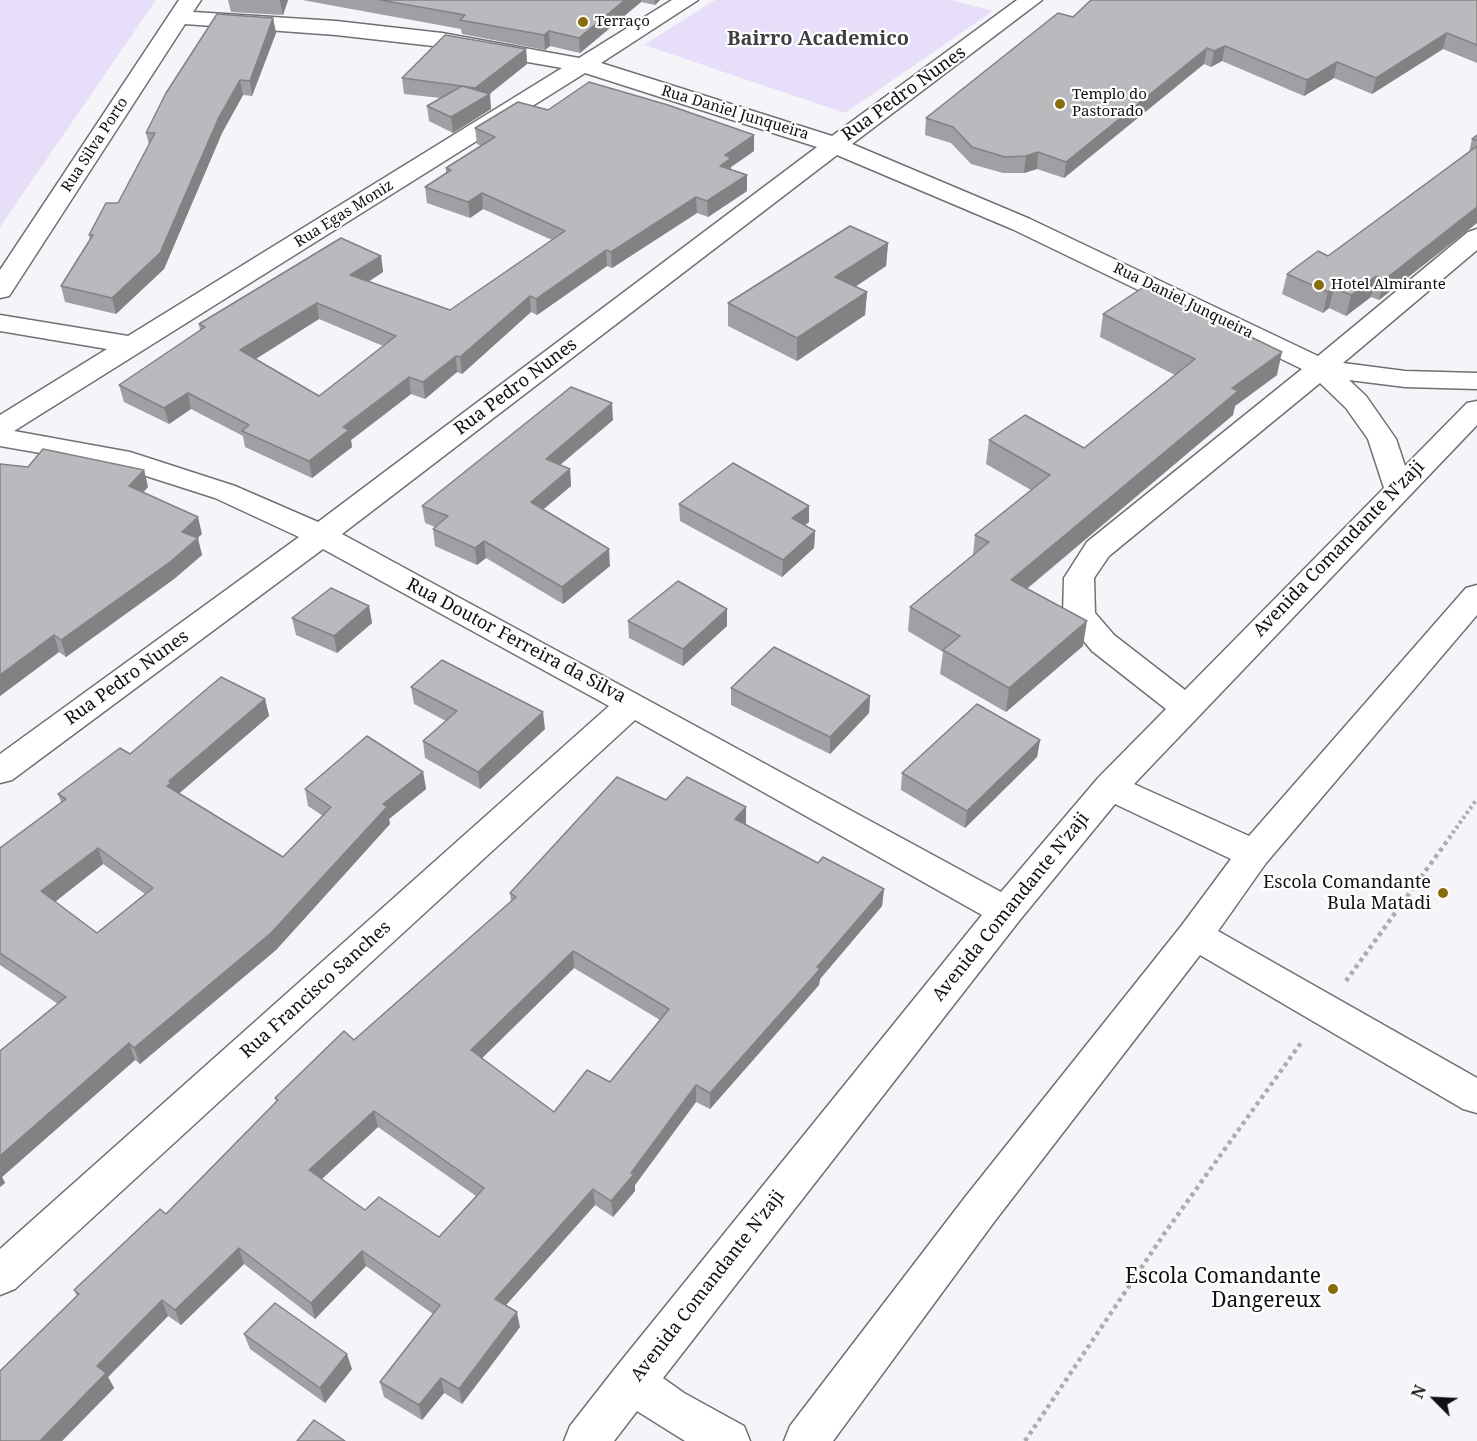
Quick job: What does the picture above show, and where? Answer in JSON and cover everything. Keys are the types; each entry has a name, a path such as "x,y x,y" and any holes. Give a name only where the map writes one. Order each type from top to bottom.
{"street":[{"name":"Rua Egas Moniz","path":"0,427 687,0"},
{"name":"Rua Pedro Nunes","path":"0,771 321,535 1022,1"},
{"name":"Rua Daniel Junqueira","path":"184,9 442,40 583,65 835,144 1021,224 1321,368 1405,379 1477,381"},
{"name":"Rua Silva Porto","path":"0,290 184,9"},
{"path":"1185,707 1103,643 1079,615 1079,578 1098,549 1321,368 1477,237"},
{"path":"0,323 134,345"},
{"name":"Rua Daniel Junqueira","path":"1321,368 1356,402 1382,439 1398,487"},
{"name":"Avenida Comandante N'zaji","path":"586,1441 1006,911 1110,787 1477,408"},
{"name":"Rua Doutor Ferreira da Silva","path":"0,437 120,458 225,492 321,535 1006,911"},
{"path":"806,1441 980,1209 1195,935 1254,854 1477,595"},
{"name":"Rua Francisco Sanches","path":"0,1276 632,704"},
{"path":"1110,787 1254,854"},
{"path":"1195,935 1326,1008 1477,1097"},
{"path":"632,1381 668,1408 728,1441"}],"path":[{"path":"1025,1441 1164,1234 1477,799"}],"shaded area":[{"path":"0,0 156,0 0,227"},
{"path":"715,0 951,0 993,11 845,113 644,45"}],"building":[{"path":"380,0 625,0 579,38 549,31 544,35 460,20 465,15"},
{"path":"1091,0 1477,0 1477,45 1447,33 1376,78 1337,62 1307,80 1225,46 1214,51 1207,48 1066,162 1038,152 1026,156 1005,157 972,147 953,127 926,118 1058,13 1073,17"},
{"path":"217,14 273,18 250,81 240,80 219,117 160,253 112,298 61,286 93,235 89,235 106,203 118,203 155,133 146,133 166,93"},
{"path":"445,35 526,49 475,88 402,78"},
{"path":"589,82 668,105 754,135 725,155 731,158 720,166 747,175 707,201 696,197 611,252 606,250 536,299 530,296 460,357 456,356 423,382 409,377 343,427 349,430 309,461 242,431 249,425 188,393 164,408 119,385 205,327 199,324 341,238 381,256 350,275 450,310 565,231 482,193 468,202 425,187 451,170 446,168 495,137 475,128 518,102 548,110","holes":["317,303 396,336 319,396 240,350"]},
{"path":"462,86 490,94 451,117 427,106"},
{"path":"1477,146 1477,207 1384,280 1376,276 1351,295 1334,288 1328,292 1287,274 1318,251 1328,256"},
{"path":"850,226 888,243 835,277 867,292 797,338 728,303"},
{"path":"1145,286 1282,352 1232,388 1238,391 1011,580 1087,621 1009,688 943,650 960,636 910,607 989,542 975,535 1050,475 989,440 1025,415 1084,448 1195,359 1103,314"},
{"path":"571,387 612,403 546,459 570,469 531,502 609,549 562,587 484,541 475,548 433,529 448,516 422,506"},
{"path":"43,449 144,470 129,486 198,517 182,532 198,538 170,562 61,640 54,635 0,675 0,464 28,467"},
{"path":"733,463 809,506 792,518 815,531 783,560 679,504"},
{"path":"678,581 727,609 683,649 628,621"},
{"path":"331,588 369,606 334,636 292,618"},
{"path":"774,647 870,696 830,737 731,688"},
{"path":"442,660 543,712 478,772 423,741 457,711 411,687"},
{"path":"221,677 265,699 169,781 171,783 167,786 283,857 331,807 305,789 367,736 423,772 383,804 387,807 271,933 134,1048 129,1043 0,1156 0,1051 66,997 0,953 0,848 66,799 58,794 120,748 130,754","holes":["98,848 153,888 97,933 41,891"]},
{"path":"977,704 1040,740 967,811 902,773"},
{"path":"617,777 666,800 687,777 746,807 735,819 818,863 823,857 884,889 817,967 820,969 710,1093 696,1085 631,1173 634,1174 611,1201 593,1189 495,1299 517,1312 459,1389 441,1378 419,1405 380,1382 440,1305 362,1251 311,1303 239,1248 175,1310 162,1300 97,1366 106,1373 40,1441 0,1441 0,1371 79,1294 74,1290 160,1209 166,1214 278,1100 275,1098 344,1031 354,1040 516,897 510,893","holes":["573,951 669,1009 610,1082 587,1070 554,1112 471,1050","374,1111 484,1188 439,1237 379,1197 365,1210 309,1170"]},
{"path":"275,1303 347,1354 320,1388 244,1334"},
{"path":"314,1420 345,1441 297,1441"}],"place":[{"name":"Terraço","path":"583,22"},
{"name":"Templo do Pastorado","path":"1060,104"},
{"name":"Hotel Almirante","path":"1319,285"},
{"name":"Escola Comandante Bula Matadi","path":"1443,893"},
{"name":"Escola Comandante Dangereux","path":"1333,1289"}],"district":[{"name":"Bairro Academico","path":"818,39"}]}
